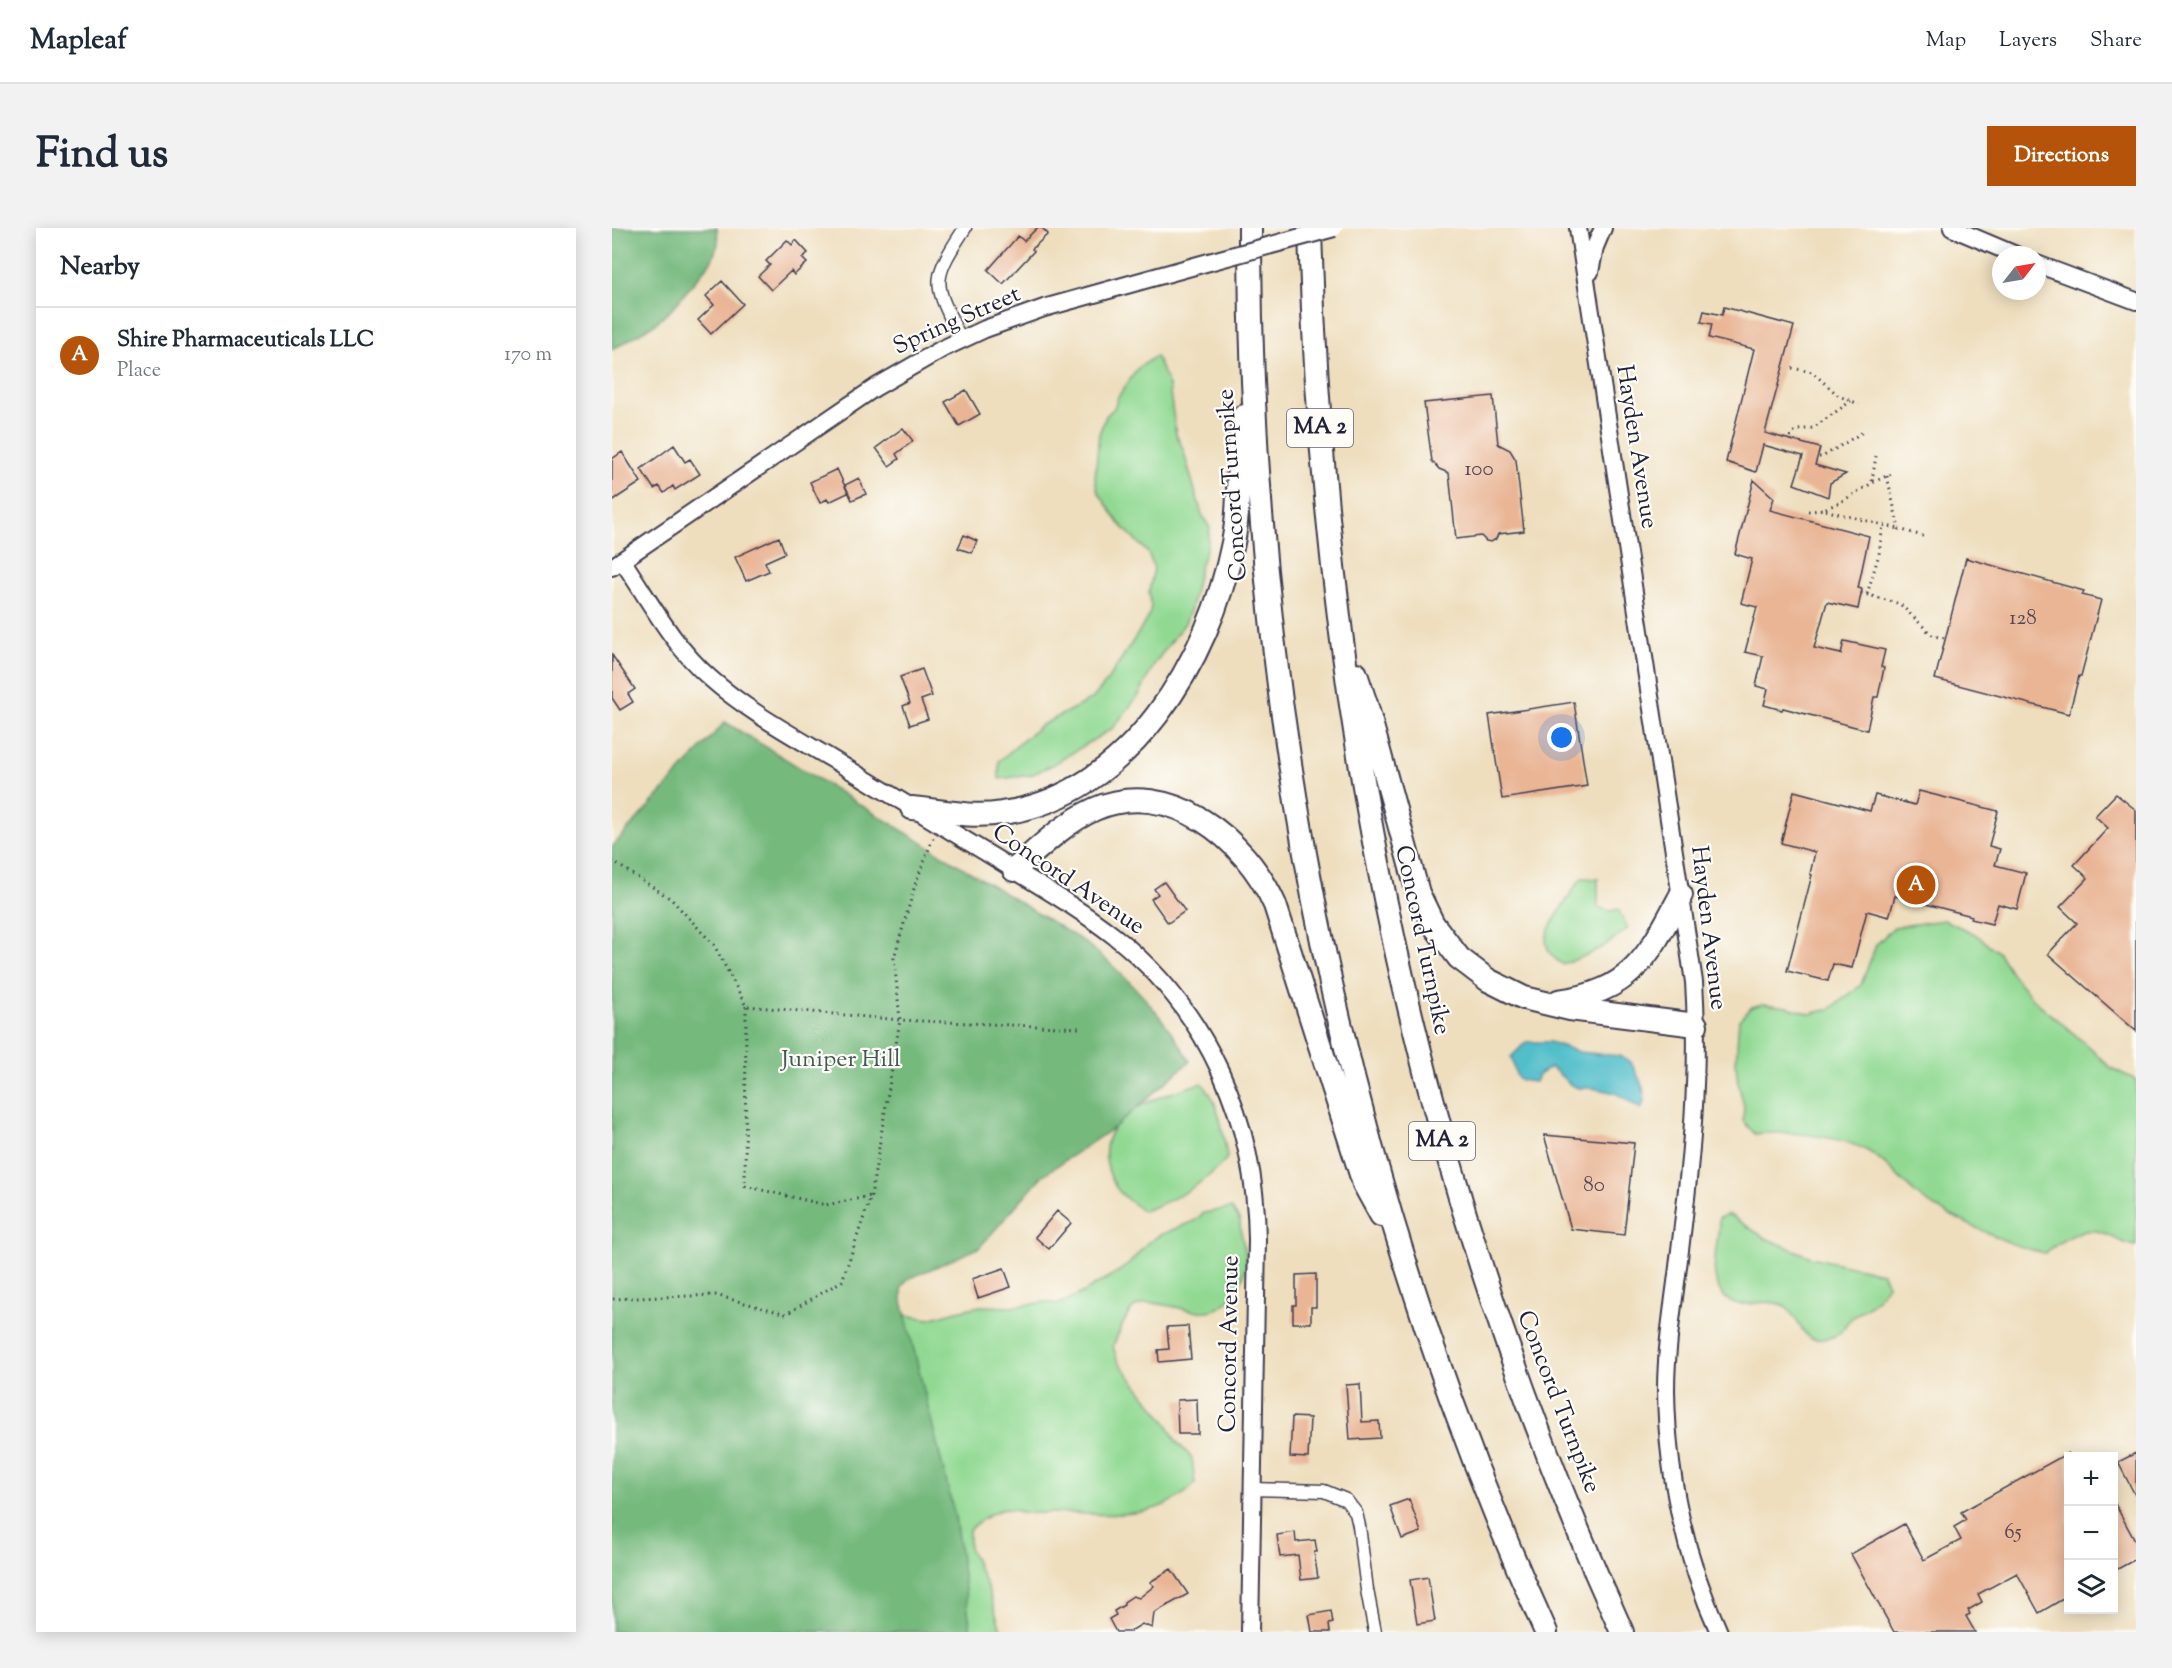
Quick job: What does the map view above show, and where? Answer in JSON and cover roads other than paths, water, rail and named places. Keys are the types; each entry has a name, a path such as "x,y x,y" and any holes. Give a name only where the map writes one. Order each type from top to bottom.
{"highway":[{"name":"Concord Turnpike","path":"1250,228 1252,370 1257,478 1272,638 1304,851 1325,958 1350,1063 1403,1254 1433,1348 1479,1472 1546,1632"},
{"name":"Concord Turnpike","path":"1310,228 1317,393 1325,500 1340,628 1360,766 1401,977 1439,1131 1476,1255 1522,1388 1581,1537 1622,1632"},
{"path":"912,808 984,815 1014,812 1044,803 1075,789 1101,772 1122,754 1146,728 1193,656 1223,581 1237,519 1240,489 1239,450 1252,370"},
{"path":"1340,628 1366,704 1421,901 1433,924 1453,952 1480,975 1515,994 1570,1009 1696,1025"},
{"path":"1014,870 1082,816 1097,808 1124,802 1151,802 1178,808 1212,826 1235,845 1257,871 1275,905 1364,1184 1403,1254"},
{"path":"1548,1002 1592,994 1628,975 1653,946 1681,895"}],"main road":[{"name":"Spring Street","path":"617,564 876,387 961,340 1044,308 1334,228"},
{"name":"Hayden Avenue","path":"1578,228 1692,967 1696,1025 1694,1124 1669,1344 1667,1413 1671,1470 1680,1520 1695,1573 1719,1632"},
{"path":"1588,291 1593,255 1603,228"},
{"path":"1952,228 1995,246"},
{"path":"2046,267 2136,301"},
{"name":"Concord Avenue","path":"617,564 675,639 711,679 757,713 1014,870 1103,928 1145,964 1198,1029 1230,1091 1248,1149 1255,1201 1250,1632"}],"street":[{"path":"961,340 942,297 938,280 943,264 965,228"},
{"path":"1251,1489 1324,1491 1346,1500 1356,1513 1359,1526 1374,1632"}],"water":[{"path":"1526,1042 1550,1042 1579,1052 1619,1056 1631,1062 1644,1091 1641,1109 1616,1093 1571,1085 1551,1067 1538,1075 1535,1082 1522,1080 1515,1073 1511,1057"}],"place":[{"name":"Shire Pharmaceuticals LLC","path":"1916,885"}],"park label":[{"name":"Juniper Hill","path":"841,1060"}]}
